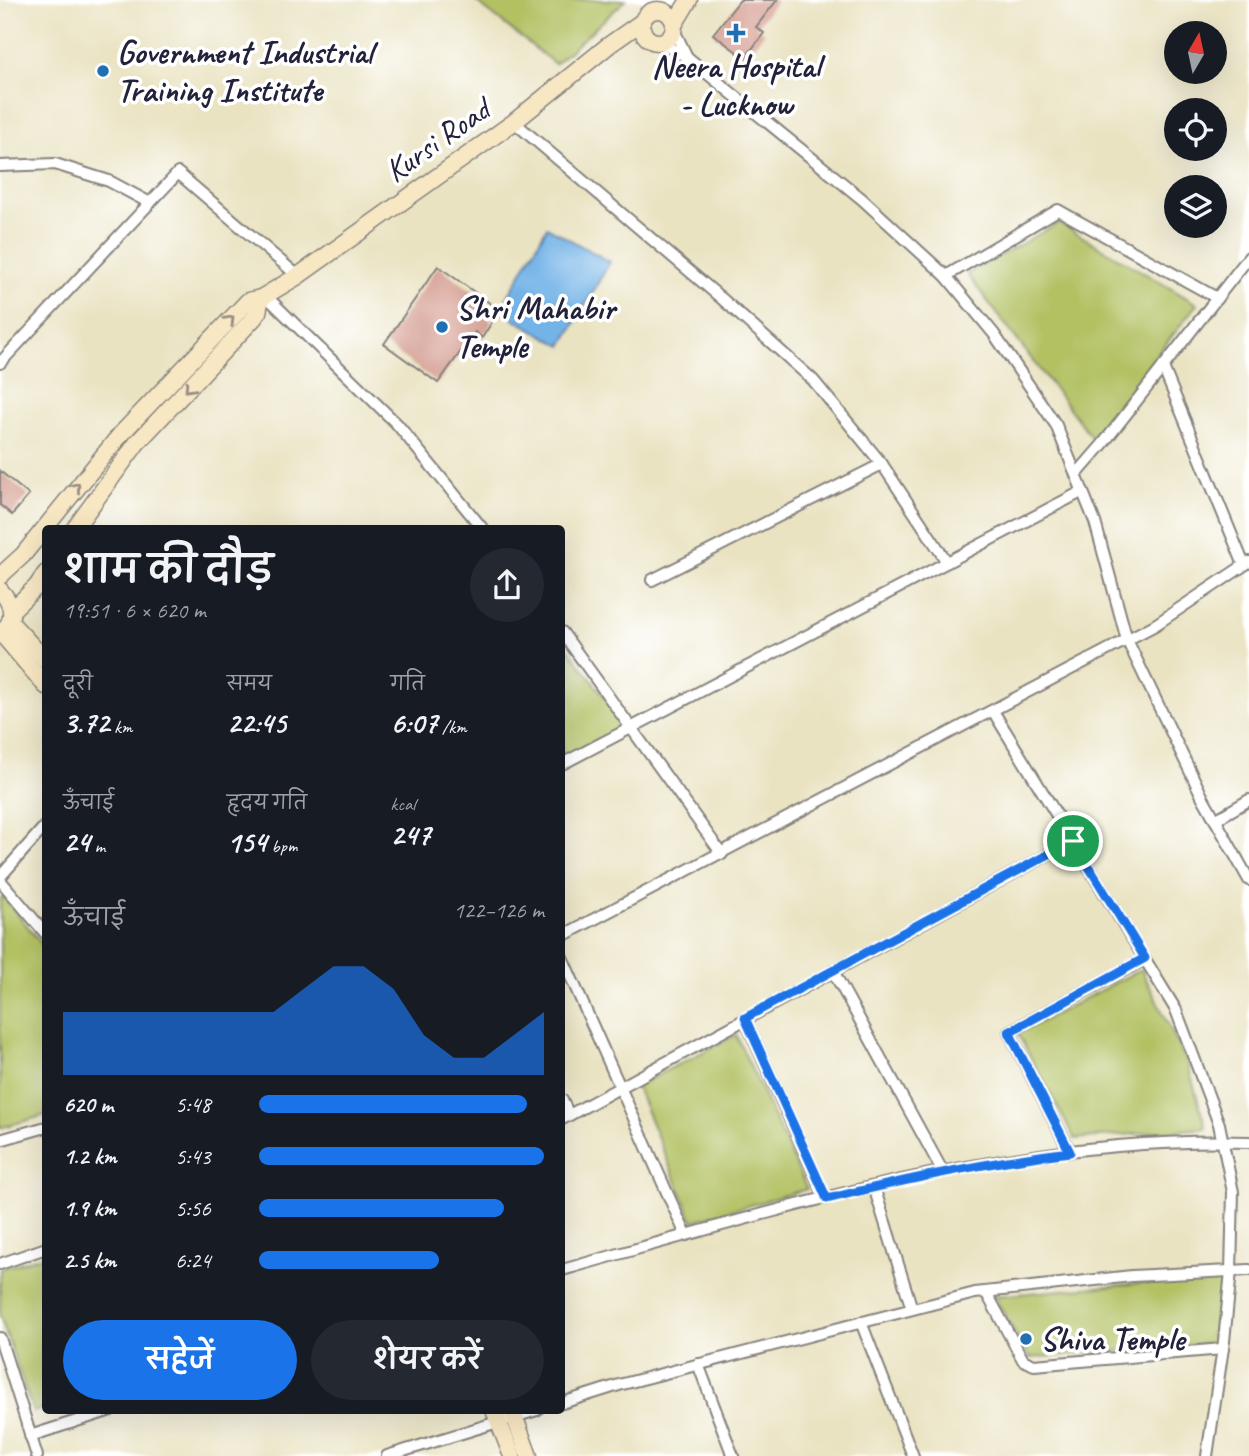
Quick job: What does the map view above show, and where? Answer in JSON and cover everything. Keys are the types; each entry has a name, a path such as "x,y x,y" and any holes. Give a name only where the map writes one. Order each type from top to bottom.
{"main road":[{"path":"643,21 642,30 653,40 669,39 689,0"},
{"path":"609,45 643,21 649,12 666,5 675,27"},
{"name":"Kursi Road","path":"47,525 120,435 248,302 263,297 298,276 514,122 609,45 653,40"},
{"path":"77,525 138,443 254,318 263,297"},
{"name":"Kursi Road","path":"0,576 23,555 42,531"},
{"path":"6,625 42,579"},
{"path":"0,590 8,599 6,625 42,680"},
{"path":"6,625 42,657"},
{"path":"505,1415 512,1456"},
{"path":"505,1415 529,1456"}],"street":[{"path":"675,27 687,57"},
{"path":"653,40 687,57 862,200 946,276 994,334 1056,425 1095,522 1127,640 1215,820 1249,880"},
{"path":"514,122 813,380 882,464 947,562"},
{"path":"0,166 55,164 109,181 150,202"},
{"path":"2,357 178,173 298,276"},
{"path":"946,276 1058,210 1217,298"},
{"path":"1076,475 1249,257"},
{"path":"263,297 397,424 480,525"},
{"path":"565,934 1155,625 1247,564 1164,367"},
{"path":"652,580 882,464"},
{"path":"565,762 1083,491"},
{"path":"565,636 722,853"},
{"path":"993,711 1176,1010 1219,1125 1233,1192 1231,1271 1223,1349 1207,1456"},
{"path":"1215,820 1249,800"},
{"path":"42,830 0,879 42,929"},
{"path":"565,1117 1073,841"},
{"path":"1070,1152 1009,1032 1145,958"},
{"path":"565,964 686,1235"},
{"path":"832,971 943,1172"},
{"path":"745,1018 827,1199"},
{"path":"0,1140 42,1128"},
{"path":"565,1269 874,1187 1007,1159 1070,1152 1249,1142"},
{"path":"874,1187 912,1309"},
{"path":"0,1264 42,1249"},
{"path":"565,1402 698,1364 986,1292 1132,1276 1249,1270"},
{"path":"986,1292 1023,1360 1034,1365 1223,1349"},
{"path":"861,1322 913,1456"},
{"path":"0,1338 37,1456"},
{"path":"698,1364 733,1456"},
{"path":"30,1436 99,1414"},
{"path":"387,1456 505,1415"}],"green space":[{"path":"474,0 626,0 555,64"},
{"path":"1059,223 1197,304 1092,438 967,274"},
{"path":"565,644 626,726 565,757"},
{"path":"3,896 42,944 42,1116 0,1128 0,900"},
{"path":"1141,969 1187,1062 1206,1128 1075,1139 1018,1034"},
{"path":"736,1035 807,1189 693,1221 636,1086"},
{"path":"42,1256 42,1409 33,1412 0,1316 0,1269"},
{"path":"1222,1276 1215,1343 1030,1358 994,1296"}],"water":[{"path":"547,227 610,262 562,346 500,311"}],"building":[{"path":"740,0 777,0 756,27 764,33 745,58 713,34"},
{"name":"Shri Mahabir Temple","path":"438,266 491,304 484,315 492,322 482,338 475,332 438,383 384,344"},
{"path":"0,471 29,495 12,515 0,505"}],"place":[{"name":"Neera Hospital - Lucknow","path":"736,33"},
{"name":"Government Industrial Training Institute","path":"103,71"},
{"name":"Shri Mahabir Temple","path":"442,327"},
{"name":"Shiva Temple","path":"1026,1339"}],"route":[{"path":"1073,841 1145,958 1009,1032 1070,1152 1007,1159 827,1199 745,1018 1073,841"}]}
